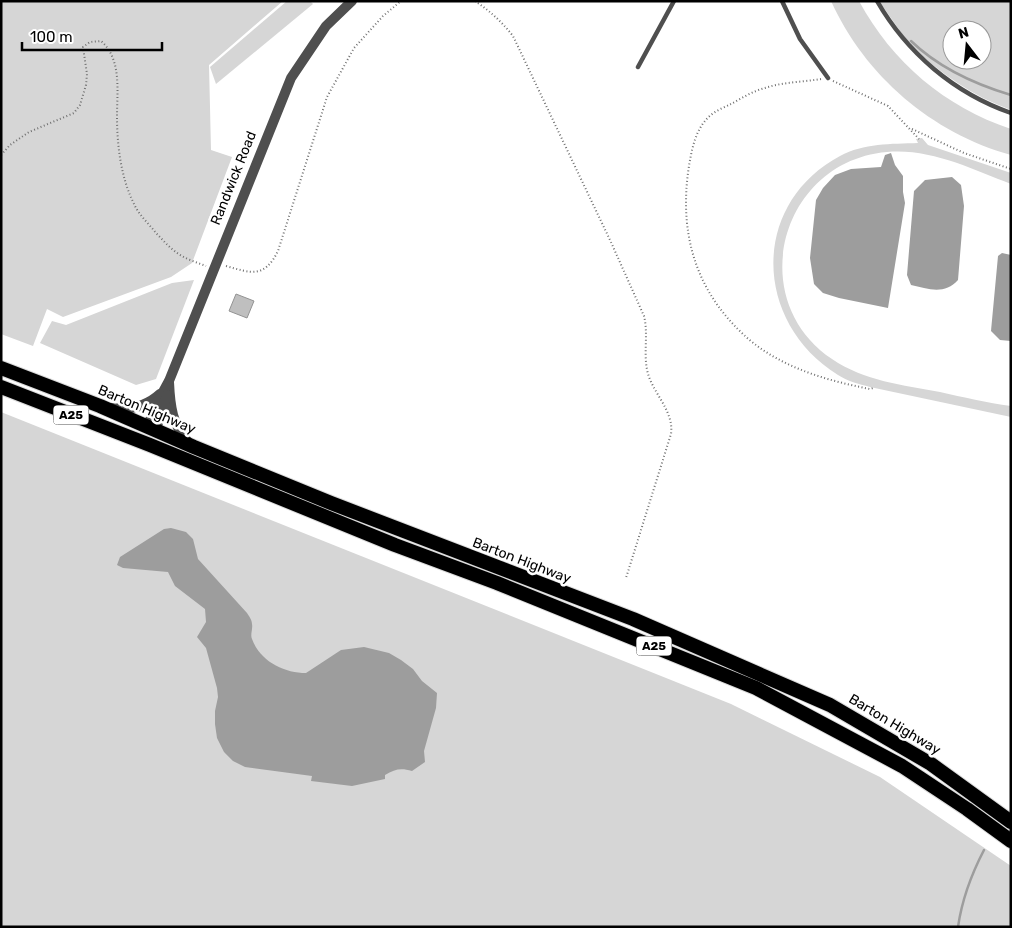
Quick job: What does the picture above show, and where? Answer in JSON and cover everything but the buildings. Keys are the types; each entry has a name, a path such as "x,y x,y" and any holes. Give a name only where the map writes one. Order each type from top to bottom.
{"highway":[{"name":"Barton Highway","path":"1,368 152,427 191,445 358,513 633,619 830,705 931,764 1011,822"},
{"name":"A25","path":"1,388 145,443 756,688 902,766 1011,841"},
{"name":"Randwick Road","path":"145,443 152,427"}],"street":[{"name":"Randwick Road","path":"152,427 164,406 168,382 291,78 326,26 352,1"},
{"path":"100,406 120,409 140,406 158,396 168,382"},
{"path":"168,382 174,419 181,433 191,445"}],"lane":[{"path":"638,67 674,1"},
{"path":"782,1 800,40 828,78"},
{"path":"877,1 893,26 928,65 970,95 997,108 1011,112"}],"path":[{"path":"236,269 248,272 264,269 271,264 278,251 327,97 354,48 384,16 402,1"},
{"path":"475,1 502,22 513,36 610,240 644,316 646,325 646,362 650,377 673,425 626,578"},
{"path":"1,154 10,145 29,132 74,113 83,98 86,84 87,74 82,47 90,42 101,41 113,55 117,87 119,154 128,189 136,207 173,250 213,268"},
{"path":"873,388 870,390 822,379 768,353 752,342 721,310 708,293 694,260 686,210 691,156 695,140 702,125 711,115 748,94 765,88 828,78 888,106 919,139"},
{"path":"910,128 931,136 964,153 1011,168"}],"shaded area":[{"path":"1,1 283,1 209,65 211,150 232,157 192,263 171,277 63,317 47,309 33,346 1,334"},
{"path":"287,1 310,1 313,4 216,84 210,67"},
{"path":"831,1 859,1 887,44 923,80 964,108 987,120 1011,129 1011,155 982,145 954,132 904,98 862,54 845,28"},
{"path":"879,1 1011,1 1011,110 983,98 957,83 910,45 911,43 907,41"},
{"path":"922,138 928,145 1011,173 1011,184 966,166 919,153 887,152 851,161 821,180 800,206 786,236 782,270 788,303 804,333 832,359 844,366 884,381 1011,406 1011,417 870,387 838,375 810,353 790,326 778,296 773,264 777,233 789,204 810,177 849,152 868,146 918,143 916,139"},
{"path":"891,153 895,165 903,176 905,203 888,308 823,293 814,284 810,258 816,200 823,188 835,175 851,169 881,167 885,155"},
{"path":"952,177 961,185 964,206 958,280 948,288 936,290 911,285 907,275 914,191 925,180"},
{"path":"1002,253 1011,255 1011,341 1000,340 991,331 998,256"},
{"path":"194,280 156,379 136,385 40,343 52,321 66,325 172,283"},
{"path":"1,412 731,704 880,777 1011,866 1011,927 1,927"},
{"path":"171,528 186,532 193,539 198,559 247,613 252,621 251,637 256,647 261,654 274,664 289,671 306,673 341,650 364,647 389,653 413,669 422,681 437,693 436,708 424,751 425,762 412,771 395,770 385,775 385,779 352,786 311,781 312,776 245,767 233,761 224,752 217,738 215,711 218,697 217,688 206,648 197,637 206,622 205,609 175,586 168,572 123,568 117,565 120,557 164,529"}],"waterway":[{"path":"911,41 945,67 984,86 1011,95"},
{"path":"958,927 968,887 984,850"}]}
